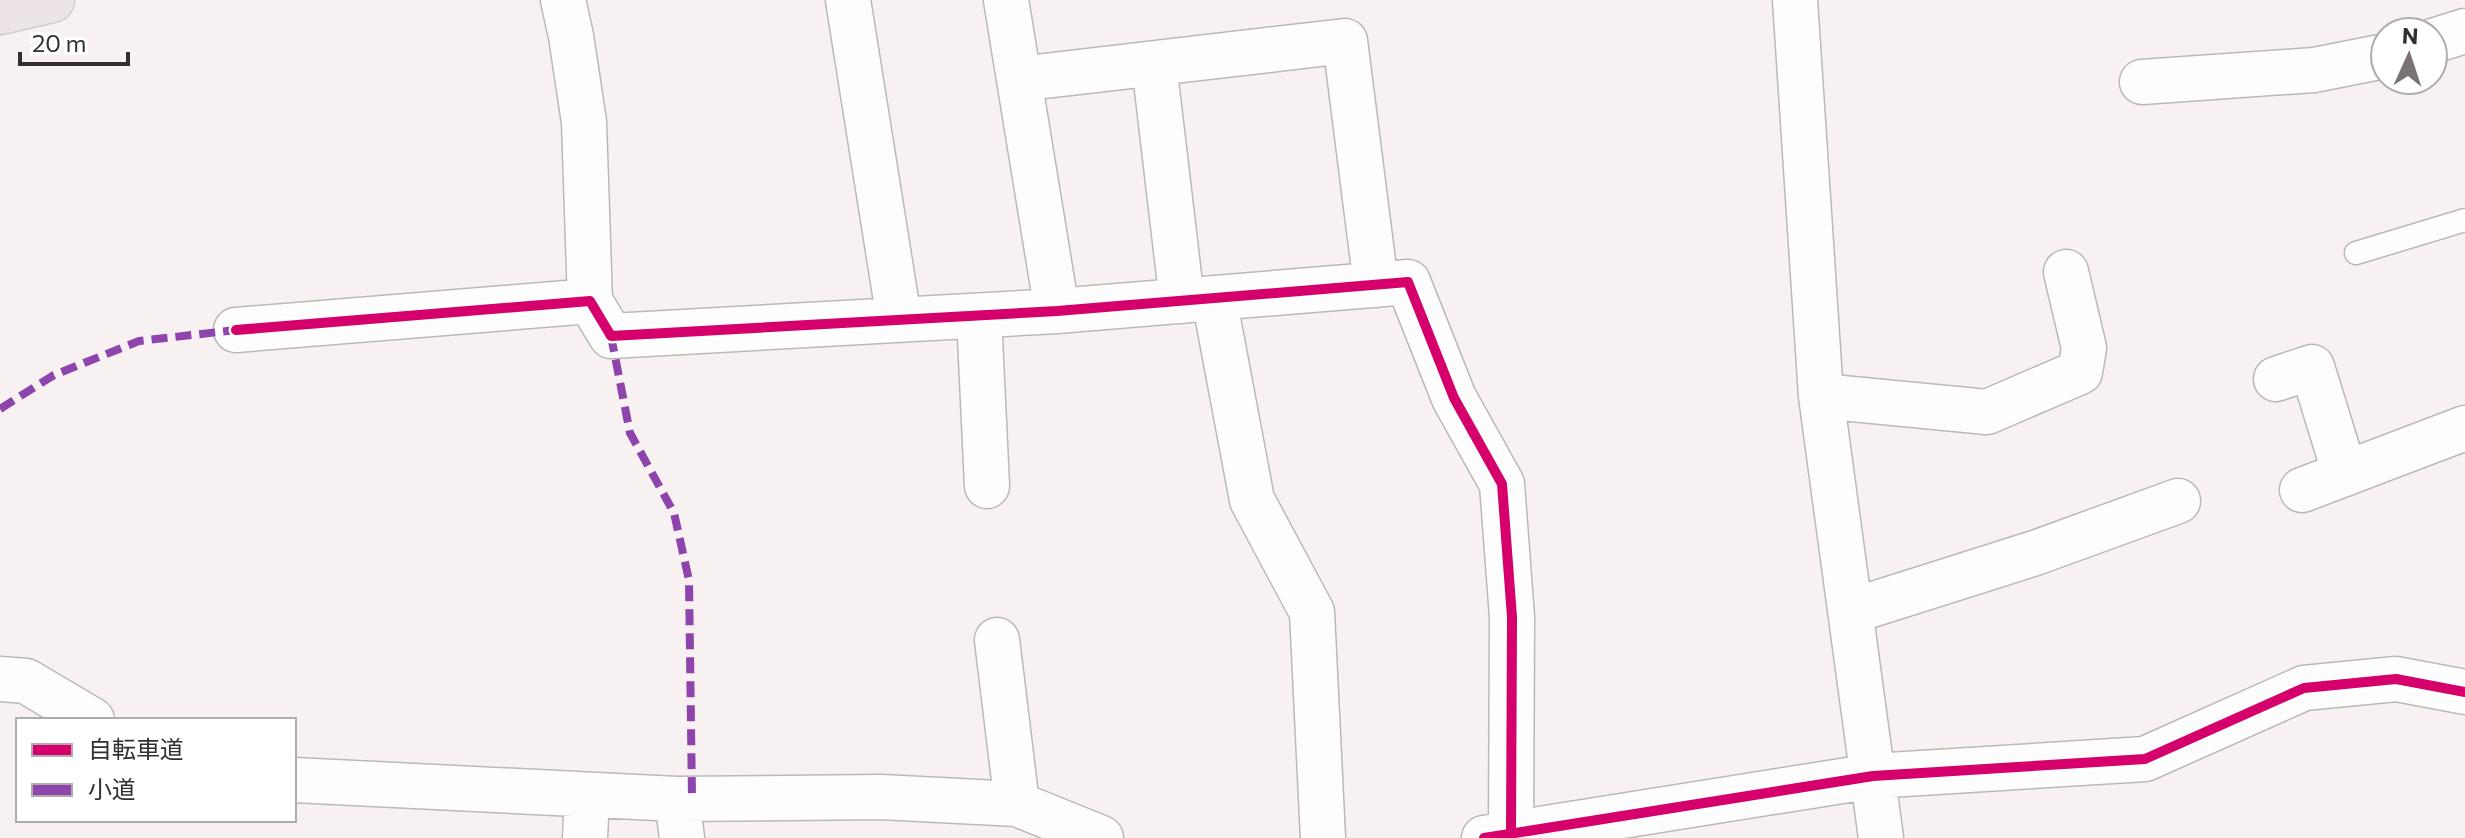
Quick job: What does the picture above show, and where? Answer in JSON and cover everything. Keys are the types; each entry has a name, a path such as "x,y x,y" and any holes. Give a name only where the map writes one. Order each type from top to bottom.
{"main road":[{"path":"0,12 52,0"}],"street":[{"path":"563,0 584,122 590,301 611,336 1057,311 1408,282 1454,398 1502,484 1512,617 1497,836 1873,776 2145,759 2304,688 2396,679 2465,692"},
{"path":"848,0 899,319"},
{"path":"1006,0 1057,311"},
{"path":"1795,0 1821,396 1881,838"},
{"path":"1019,79 1345,41 1376,285"},
{"path":"2142,82 2314,70 2369,59"},
{"path":"1154,64 1198,299 1252,500 1312,612 1323,838"},
{"path":"1821,396 1987,412 2080,372 2084,348 2066,272"},
{"path":"236,330 590,301"},
{"path":"979,316 987,486"},
{"path":"2276,379 2312,367 2345,474"},
{"path":"2302,490 2465,428"},
{"path":"1852,611 2035,553 2178,501"},
{"path":"997,640 1017,804"},
{"path":"0,679 26,681 89,718"},
{"path":"296,780 587,795 680,818 881,797 1017,804 1101,838"},
{"path":"585,838 587,795"}],"lane":[{"path":"2356,253 2465,220"}],"marked path":[{"path":"0,409 54,375 139,341 236,330"},
{"path":"611,336 630,433 674,513 689,580 692,798"}],"cycle path":[{"path":"236,330 590,301 611,336 1057,311 1408,282 1454,398 1502,484 1512,617 1511,834"},
{"path":"1484,838 1873,776 2145,759 2304,688 2396,679 2465,692"}]}
